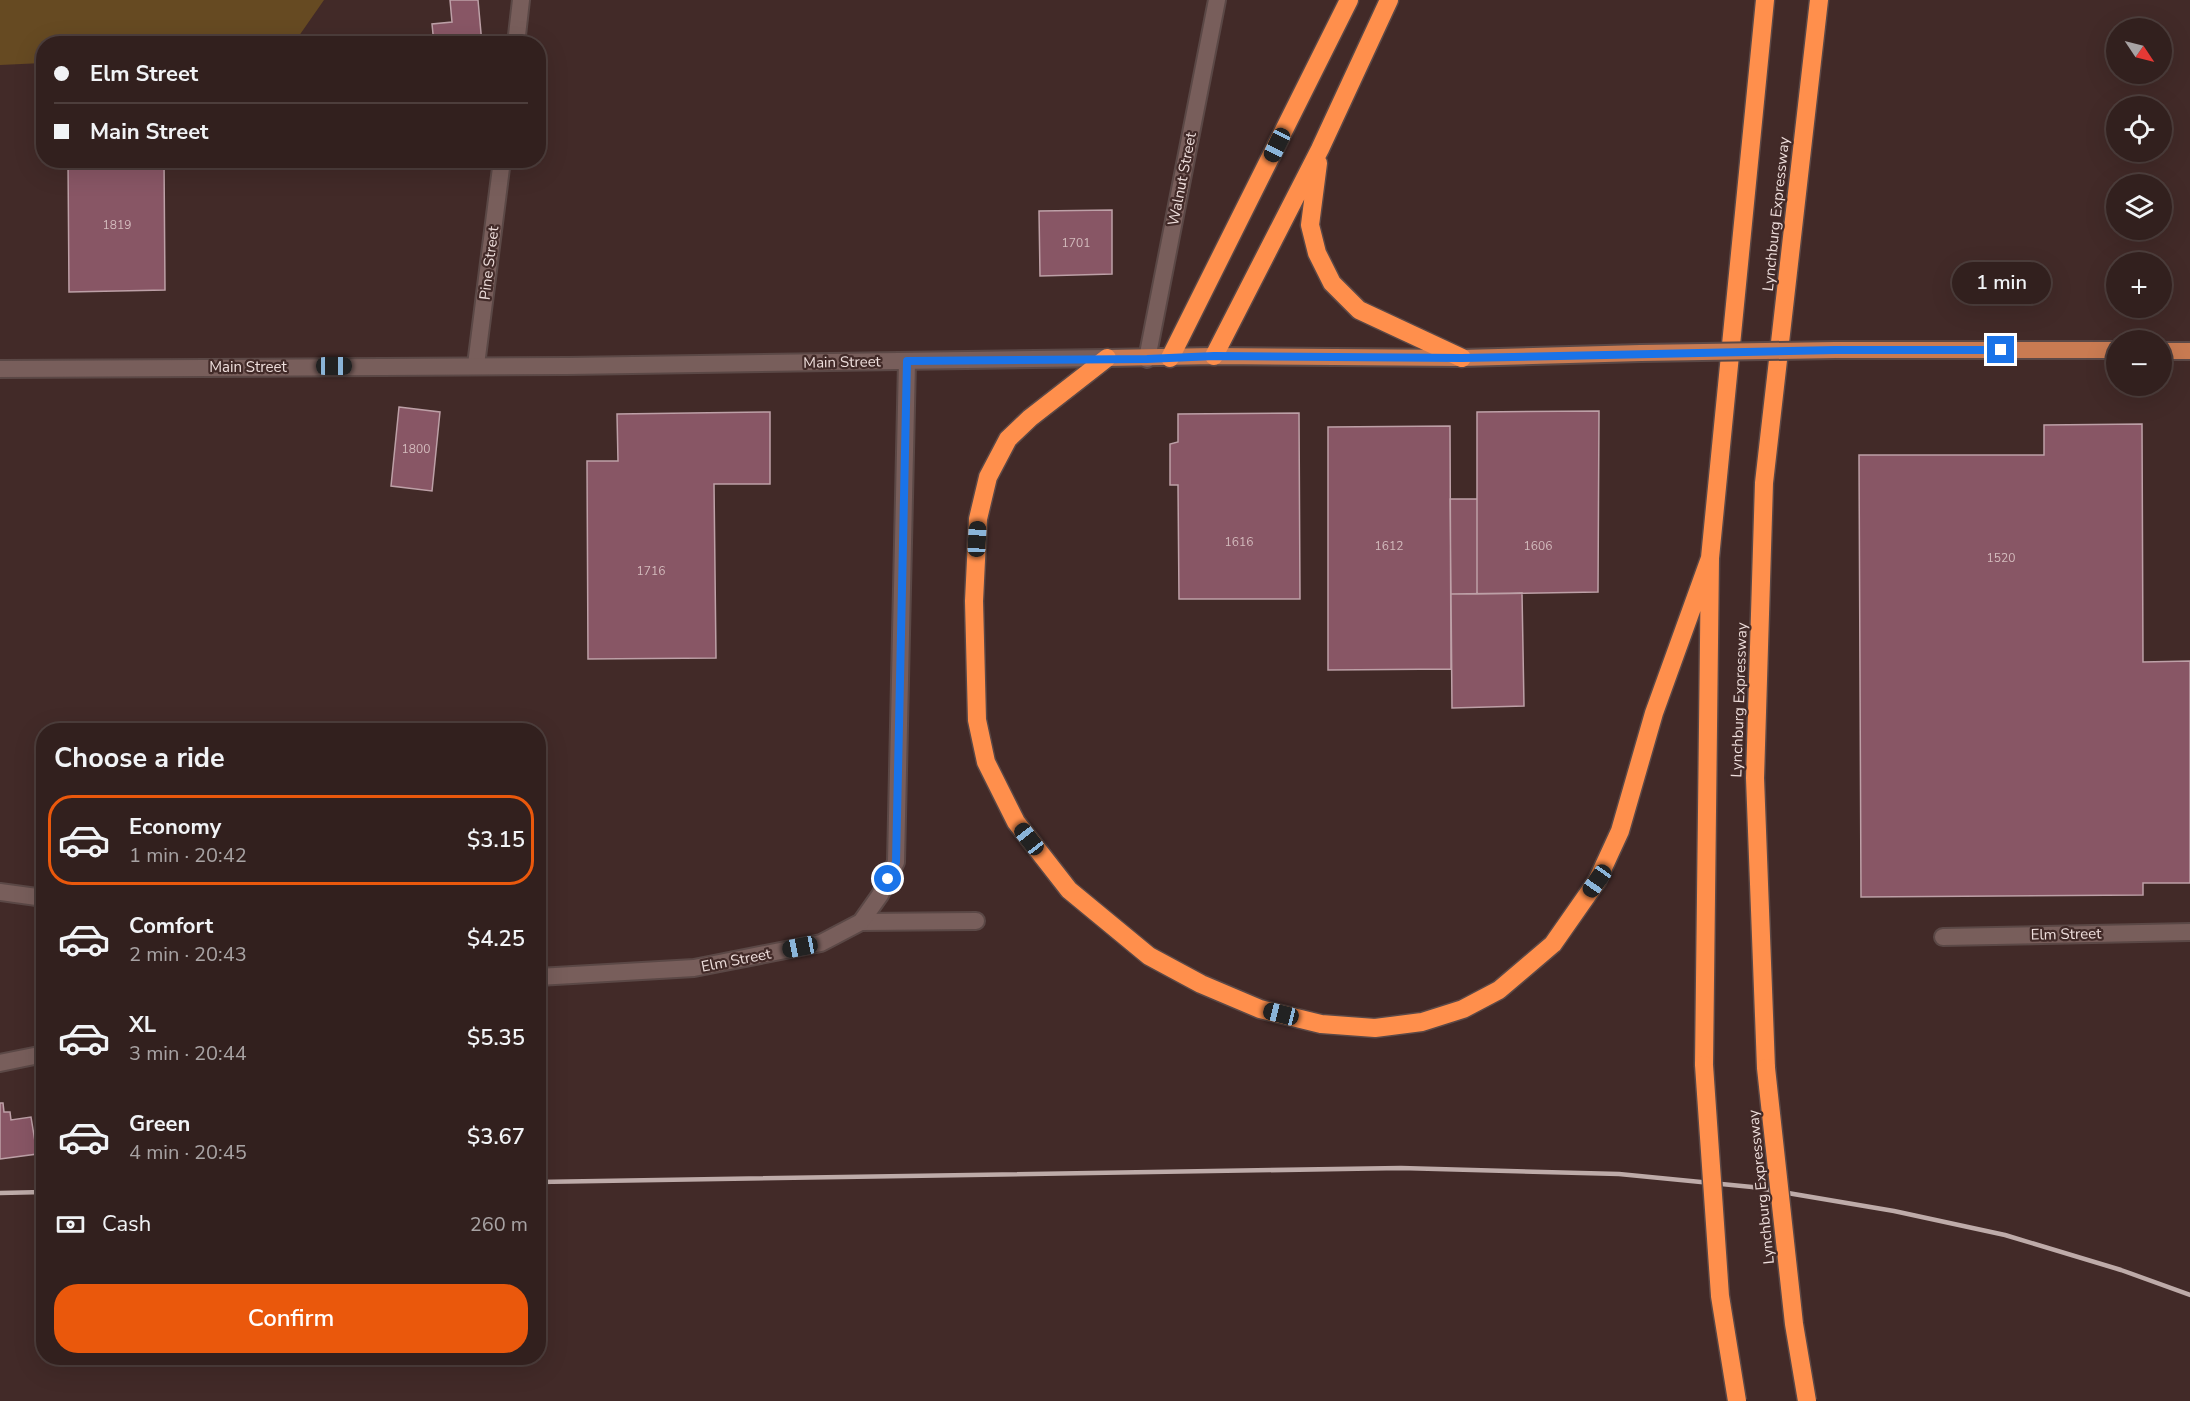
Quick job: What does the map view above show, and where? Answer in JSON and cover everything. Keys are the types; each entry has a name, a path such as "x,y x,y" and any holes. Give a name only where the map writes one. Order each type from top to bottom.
{"highway":[{"path":"1170,358 1349,0"},
{"path":"1214,356 1320,149 1389,0"},
{"name":"Lynchburg Expressway","path":"1807,1401 1794,1324 1766,1068 1755,778 1764,483 1819,0"},
{"path":"1816,25 1824,0"},
{"name":"Lynchburg Expressway","path":"1737,1401 1720,1296 1704,1065 1710,558 1764,3"},
{"path":"1320,149 1310,225 1317,253 1332,283 1359,310 1462,358"},
{"path":"1107,358 1030,418 1008,439 988,477 978,519 974,601 977,720 986,762 1016,822 1069,890 1149,956 1201,984 1260,1009 1321,1024 1375,1028 1422,1022 1463,1009 1499,990 1553,944 1597,881 1620,831 1654,713 1710,558"}],"main road":[{"name":"Main Street","path":"1107,358 1214,356 1462,358 1835,350 2106,350"},
{"path":"2172,351 2190,351"}],"street":[{"path":"517,36 521,0"},
{"name":"Walnut Street","path":"1147,359 1217,0"},
{"name":"Pine Street","path":"476,365 501,168"},
{"name":"Main Street","path":"0,369 1107,358"},
{"name":"Elm Street","path":"546,977 694,968 821,943 861,922 880,895 896,862 907,361"},
{"path":"0,892 36,897"},
{"path":"861,922 976,921"},
{"name":"Elm Street","path":"1943,937 2190,932"},
{"path":"0,1063 36,1056"}],"shaded area":[{"path":"0,0 324,0 299,36 36,36 36,63 0,65"}],"building":[{"path":"450,0 478,0 481,36 433,36 432,24 452,22"},
{"path":"68,168 164,168 165,290 69,292"},
{"path":"1112,210 1112,274 1040,276 1039,211"},
{"path":"399,407 440,412 432,491 391,486"},
{"path":"1599,411 1598,592 1477,594 1477,412"},
{"path":"770,412 770,484 714,484 716,658 588,659 587,461 618,461 617,414"},
{"path":"1299,413 1300,599 1179,599 1178,485 1170,485 1170,444 1178,442 1178,414"},
{"path":"2142,424 2143,662 2190,661 2190,883 2143,883 2143,895 1861,897 1859,455 2044,455 2044,425"},
{"path":"1450,426 1451,669 1328,670 1328,427"},
{"path":"1450,499 1477,499 1477,594 1451,594"},
{"path":"1522,593 1524,706 1452,708 1451,594"},
{"path":"0,1103 3,1103 4,1112 10,1112 11,1120 31,1117 36,1154 0,1159"}],"railway":[{"path":"546,1182 1401,1168 1619,1174 1752,1187 1894,1211 2005,1235 2121,1270 2190,1295"},
{"path":"0,1193 36,1192"}],"route":[{"path":"888,879 896,862 907,361 1147,359 1214,356 1462,358 1835,350 2001,350"}]}
